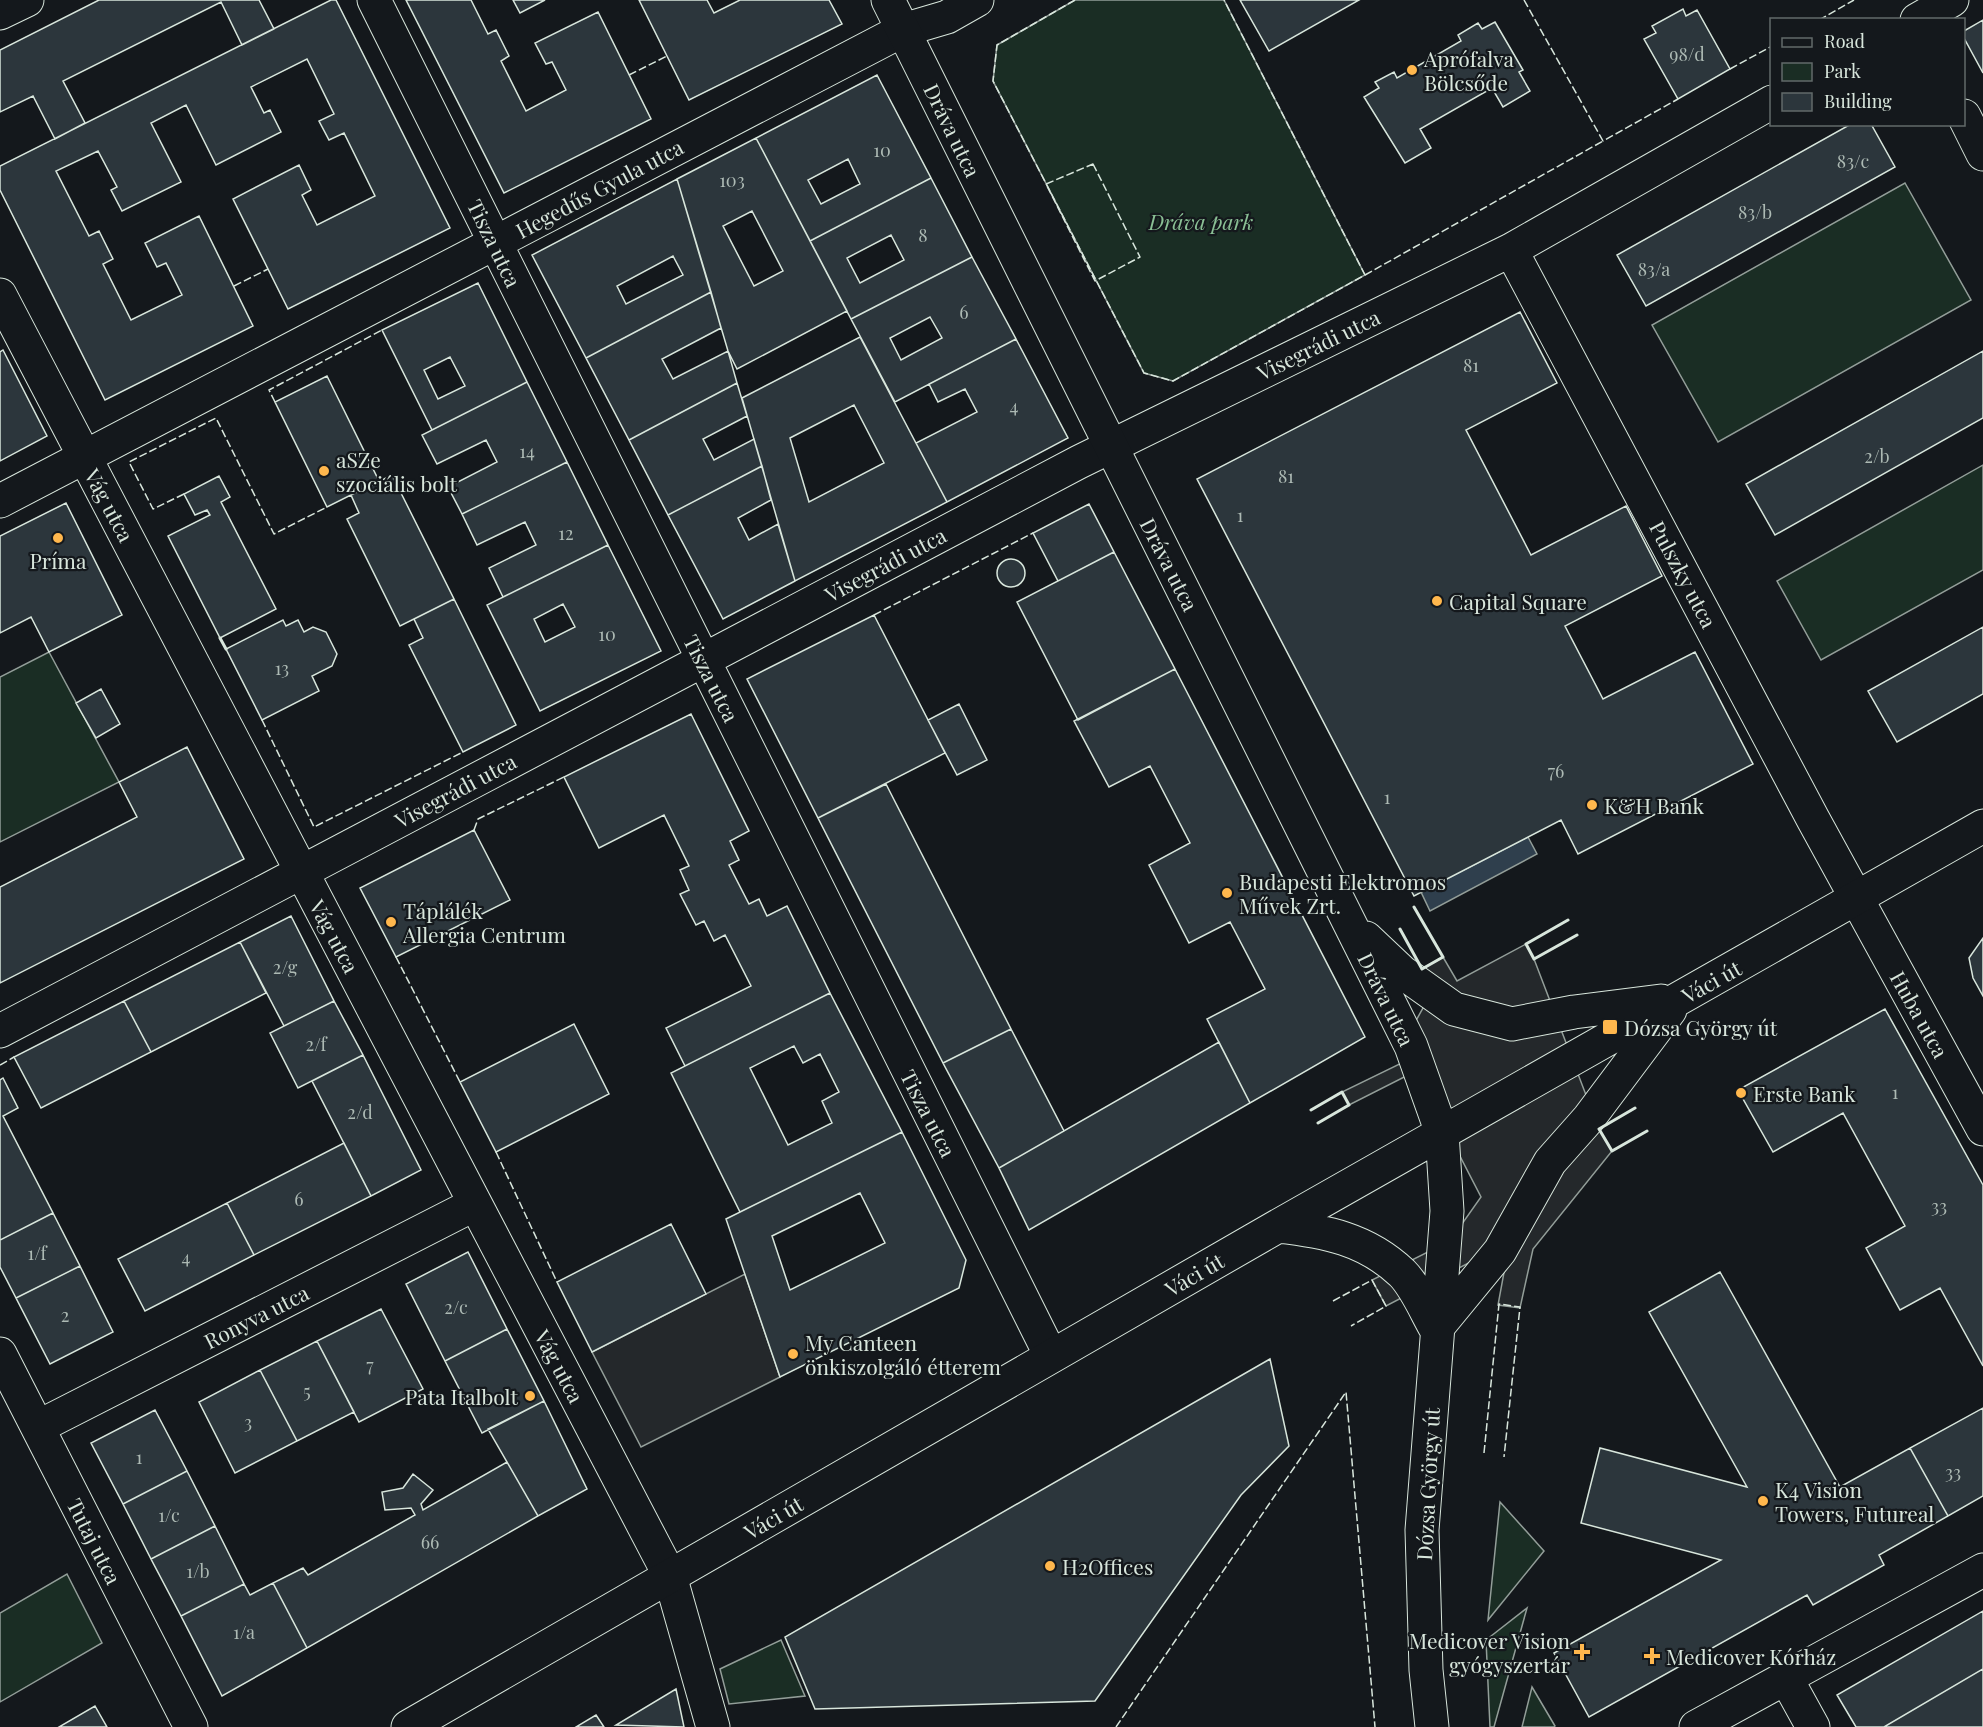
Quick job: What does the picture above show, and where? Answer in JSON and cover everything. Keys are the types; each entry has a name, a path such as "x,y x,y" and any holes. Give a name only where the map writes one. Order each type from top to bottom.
{"street":[{"path":"0,13 27,0"},
{"name":"Tisza utca","path":"374,0 1051,1356"},
{"name":"Dráva utca","path":"888,0 1411,1046 1442,1132"},
{"name":"Hegedűs Gyula utca","path":"0,501 903,30 947,17 977,0"},
{"path":"1904,0 1914,18"},
{"path":"1919,18 1952,0"},
{"name":"Visegrádi utca","path":"0,1031 1111,445 1511,250 1770,103"},
{"path":"1965,118 1983,154"},
{"name":"Pulszky utca","path":"1511,250 1857,899"},
{"name":"Vág utca","path":"0,295 670,1576 713,1727"},
{"name":"Váci út","path":"408,1727 1442,1132 1983,826"},
{"name":"Huba utca","path":"1857,899 1983,1129"},
{"path":"1349,922 1402,972 1454,1009 1512,1024 1574,1012 1677,999"},
{"path":"1278,1226 1336,1234 1376,1254 1404,1275 1436,1329 1500,1251 1550,1162 1589,1118 1677,999"},
{"name":"Dózsa György út","path":"1432,1727 1426,1670 1422,1530 1447,1211 1442,1132"},
{"name":"Ronyva utca","path":"38,1427 475,1204"},
{"name":"Tutaj utca","path":"0,1354 191,1727"},
{"path":"1696,1727 1983,1570"},
{"path":"1786,1678 1813,1727"}],"green space":[{"name":"Dráva park","path":"1075,0 1224,0 1365,275 1173,381 1144,373 993,81 997,45"},
{"path":"1905,183 1971,300 1718,442 1652,325"},
{"path":"1983,465 1983,570 1821,660 1777,581"},
{"path":"49,652 119,782 0,842 0,677"},
{"path":"1500,1502 1544,1551 1488,1620"},
{"path":"67,1574 102,1643 0,1702 0,1613"},
{"path":"1527,1608 1494,1727 1490,1727 1486,1640"},
{"path":"781,1640 805,1696 729,1704 720,1669"},
{"path":"1532,1687 1555,1726 1554,1727 1522,1727"}],"shaded area":[{"path":"1526,944 1534,959 1599,1129 1612,1151 1533,1249 1520,1308 1498,1305 1505,1267 1480,1257 1386,1306 1372,1280 1450,1241 1481,1197 1416,1071 1349,1105 1342,1092 1408,1060 1402,1046 1434,988 1422,969 1443,957 1457,981"},
{"path":"745,1274 780,1377 641,1447 592,1352"}],"water":[{"path":"1528,837 1537,854 1430,911 1421,892"}],"building":[{"path":"99,0 259,0 274,29 242,45 221,2 63,81 85,123 55,139 33,96 0,112 0,50"},
{"path":"331,0 336,0 450,228 288,309 233,199 299,165 311,190 302,195 317,225 375,196 344,133 329,140 319,121 334,114 307,59 251,87 264,113 270,110 281,132 216,165 186,105 151,123 181,182 122,211 111,190 117,187 98,151 56,171 89,236 99,231 113,259 103,264 131,320 182,295 166,263 157,267 145,243 199,216 253,326 105,400 0,190 0,166"},
{"path":"406,0 471,0 488,34 496,30 509,56 501,61 526,111 566,90 552,62 546,64 535,43 598,12 651,119 504,193"},
{"path":"513,0 545,0 520,13"},
{"path":"639,0 707,0 714,13 740,0 829,0 842,24 689,100"},
{"path":"1240,0 1359,0 1269,51"},
{"path":"1683,9 1686,16 1697,10 1730,69 1678,99 1644,39 1656,33 1652,26"},
{"path":"1983,20 1983,73 1965,40 1965,30"},
{"path":"1495,22 1523,70 1519,72 1530,91 1503,107 1492,88 1420,129 1431,148 1405,163 1364,97 1379,88 1375,82 1394,72 1397,78 1461,41 1458,35 1478,23 1482,29"},
{"path":"877,75 931,178 810,241 756,138","holes":["848,159 860,184 821,204 808,180"]},
{"path":"1847,126 1872,126 1895,167 1646,306 1617,255"},
{"path":"756,138 847,311 737,369 728,351 677,179","holes":["752,211 783,271 754,286 723,226"]},
{"path":"931,178 972,257 851,319 810,241","holes":["891,235 904,260 860,283 847,258"]},
{"path":"677,179 711,292 586,358 532,255","holes":["673,256 683,275 626,304 617,286"]},
{"path":"972,257 1016,339 895,402 851,319","holes":["930,317 942,338 901,360 890,338"]},
{"path":"478,283 527,382 432,430 382,330","holes":["450,357 465,386 438,399 424,370"]},
{"path":"711,292 721,328 662,359 673,379 728,351 737,383 629,440 586,358"},
{"name":"Capital Square","path":"1520,312 1557,383 1466,430 1531,555 1626,506 1662,576 1565,626 1603,699 1695,652 1753,764 1578,854 1561,820 1414,896 1197,479"},
{"path":"860,337 947,502 795,581 742,398","holes":["854,405 884,463 809,502 790,438"]},
{"path":"1016,339 1068,438 947,502 916,443 977,412 965,389 938,402 929,384"},
{"path":"3,350 47,436 0,461 0,352"},
{"path":"1983,351 1983,418 1775,535 1746,484"},
{"path":"327,376 379,481 327,507 275,402"},
{"path":"527,382 567,462 462,514 448,487 497,462 486,440 437,464 422,435"},
{"path":"737,383 747,416 703,439 714,460 754,439 762,466 668,515 629,440"},
{"path":"567,462 608,545 503,597 489,568 536,545 525,522 477,545 462,514"},
{"path":"762,466 771,500 738,518 749,540 778,524 795,581 723,619 668,515"},
{"path":"392,475 454,599 400,626 347,519 359,513 351,495"},
{"path":"219,476 230,497 221,502 276,609 220,638 168,536 210,515 207,510 195,515 184,494"},
{"path":"66,503 122,615 49,652 31,617 0,633 0,536"},
{"path":"1089,504 1114,552 1058,581 1033,533"},
{"path":"608,545 661,651 540,711 487,605","holes":["563,604 575,627 545,642 534,619"]},
{"path":"1114,552 1175,669 1078,720 1017,602"},
{"path":"1011,559 1021,563 1025,573 1021,583 1011,587 1001,583 997,573 1001,563"},
{"path":"454,599 516,725 463,752 409,645 423,638 414,619"},
{"path":"874,615 945,753 818,818 747,679"},
{"path":"283,620 286,626 298,620 304,632 313,627 326,632 337,654 332,666 312,676 319,691 262,720 226,649"},
{"path":"1983,627 1983,694 1897,742 1868,691"},
{"name":"Budapesti Elektromos Művek Zrt.","path":"1175,669 1365,1037 1250,1103 1207,1019 1265,989 1230,922 1189,943 1149,865 1190,843 1150,766 1109,787 1074,721"},
{"path":"101,689 120,724 96,738 76,703"},
{"path":"959,704 987,760 957,775 928,720"},
{"path":"691,714 749,831 730,841 739,860 729,865 749,904 759,899 767,916 787,906 830,993 685,1066 666,1028 751,986 725,935 714,941 704,921 696,925 680,894 689,890 680,870 689,866 664,815 599,848 564,777"},
{"path":"187,747 244,859 0,983 0,887 137,817 119,782"},
{"path":"886,784 1011,1029 943,1063 818,818"},
{"path":"474,830 510,900 396,957 360,888"},
{"path":"291,916 334,1001 284,1026 240,942"},
{"path":"1983,938 1983,996 1973,978 1969,958"},
{"path":"240,942 266,993 151,1052 124,1001"},
{"path":"830,993 902,1132 740,1212 671,1073","holes":["794,1046 803,1063 820,1054 839,1092 822,1101 832,1123 788,1145 750,1068"]},
{"path":"124,1001 151,1052 41,1108 14,1057"},
{"path":"334,1001 363,1055 298,1088 270,1033"},
{"path":"1885,1009 1983,1185 1983,1366 1940,1288 1900,1310 1866,1248 1905,1226 1843,1113 1773,1152 1738,1090"},
{"path":"574,1024 609,1094 496,1152 460,1082"},
{"path":"1011,1029 1064,1131 999,1168 943,1063"},
{"path":"1219,1042 1250,1103 1029,1230 999,1168"},
{"path":"363,1055 421,1170 371,1196 312,1081"},
{"path":"3,1078 18,1108 3,1116 53,1213 0,1240 0,1080"},
{"path":"902,1132 966,1260 959,1288 780,1377 726,1219","holes":["860,1193 885,1243 790,1290 772,1236"]},
{"path":"344,1143 371,1196 254,1255 227,1203"},
{"path":"227,1203 254,1255 145,1311 118,1259"},
{"path":"53,1213 80,1266 16,1298 0,1267 0,1240"},
{"path":"671,1224 706,1294 592,1352 557,1282"},
{"path":"468,1252 507,1329 445,1361 406,1284"},
{"path":"80,1266 113,1332 50,1364 16,1298"},
{"name":"K4 Vision Towers, Futureal","path":"1720,1272 1840,1487 1910,1448 1948,1516 1879,1555 1884,1565 1813,1605 1807,1595 1589,1717 1554,1653 1721,1560 1581,1523 1600,1448 1747,1487 1649,1312"},
{"path":"381,1309 423,1389 359,1422 317,1341"},
{"path":"507,1329 544,1401 482,1433 445,1361"},
{"path":"317,1341 354,1412 297,1441 260,1370"},
{"name":"H2Offices","path":"1270,1359 1289,1446 1241,1495 1095,1701 815,1709 785,1637"},
{"path":"260,1370 297,1441 235,1473 199,1402"},
{"path":"544,1401 587,1489 538,1516 488,1429"},
{"path":"1983,1408 1983,1496 1948,1516 1910,1448"},
{"path":"155,1410 187,1471 123,1504 91,1443"},
{"path":"507,1462 538,1516 307,1648 273,1583 303,1568 308,1575 415,1515 411,1508 385,1510 382,1492 403,1488 413,1474 433,1490 421,1504 423,1510"},
{"path":"187,1471 215,1526 151,1559 123,1504"},
{"path":"215,1526 244,1584 181,1616 151,1559"},
{"path":"273,1583 307,1648 222,1696 181,1616 244,1584 250,1595"},
{"path":"1983,1611 1983,1669 1884,1727 1856,1727 1837,1695"},
{"path":"1983,1669 1983,1727 1884,1727"},
{"path":"676,1689 684,1727 616,1725"},
{"path":"95,1706 107,1727 59,1727"},
{"path":"596,1715 604,1727 576,1727"}],"fence":[{"path":"1075,0 997,45 993,81 1144,373 1173,381 1365,275 1224,0"},
{"path":"1524,0 1603,141 1678,99"},
{"path":"1822,18 1854,0"},
{"path":"1730,69 1770,47"},
{"path":"629,75 667,56"},
{"path":"1365,275 1603,141"},
{"path":"1093,164 1140,257 1095,281 1046,184 1093,164"},
{"path":"234,286 268,269"},
{"path":"275,402 269,390 382,330"},
{"path":"184,494 153,509 129,462 216,418 274,534 327,507"},
{"path":"874,615 1033,533"},
{"path":"262,720 314,827 463,752"},
{"path":"474,830 478,819 564,777"},
{"path":"396,957 460,1082"},
{"path":"0,1065 14,1057"},
{"path":"496,1152 557,1282"},
{"path":"1333,1301 1372,1280 1386,1306 1351,1326"},
{"path":"1484,1453 1499,1304 1520,1307 1504,1457"},
{"path":"1116,1727 1346,1392 1375,1727"}],"wall":[{"path":"220,638 226,649"},
{"path":"1400,929 1422,969 1443,957 1414,907"},
{"path":"1568,920 1526,944 1534,959 1577,935"},
{"path":"1311,1110 1342,1092 1349,1105 1318,1123"},
{"path":"1635,1108 1599,1129 1612,1151 1647,1131"}],"place":[{"name":"Aprófalva Bölcsőde","path":"1412,70"},
{"name":"aSZe szociális bolt","path":"324,471"},
{"name":"Príma","path":"58,538"},
{"name":"Capital Square","path":"1437,601"},
{"name":"K&H Bank","path":"1592,805"},
{"name":"Budapesti Elektromos Művek Zrt.","path":"1227,893"},
{"name":"Táplálék Allergia Centrum","path":"391,922"},
{"name":"Dózsa György út","path":"1610,1027"},
{"name":"Erste Bank","path":"1741,1093"},
{"name":"My Canteen önkiszolgáló étterem","path":"793,1354"},
{"name":"Pata Italbolt","path":"530,1396"},
{"name":"K4 Vision Towers, Futureal","path":"1763,1501"},
{"name":"H2Offices","path":"1050,1566"},
{"name":"Medicover Vision gyógyszertár","path":"1582,1652"},
{"name":"Medicover Kórház","path":"1652,1656"}]}
